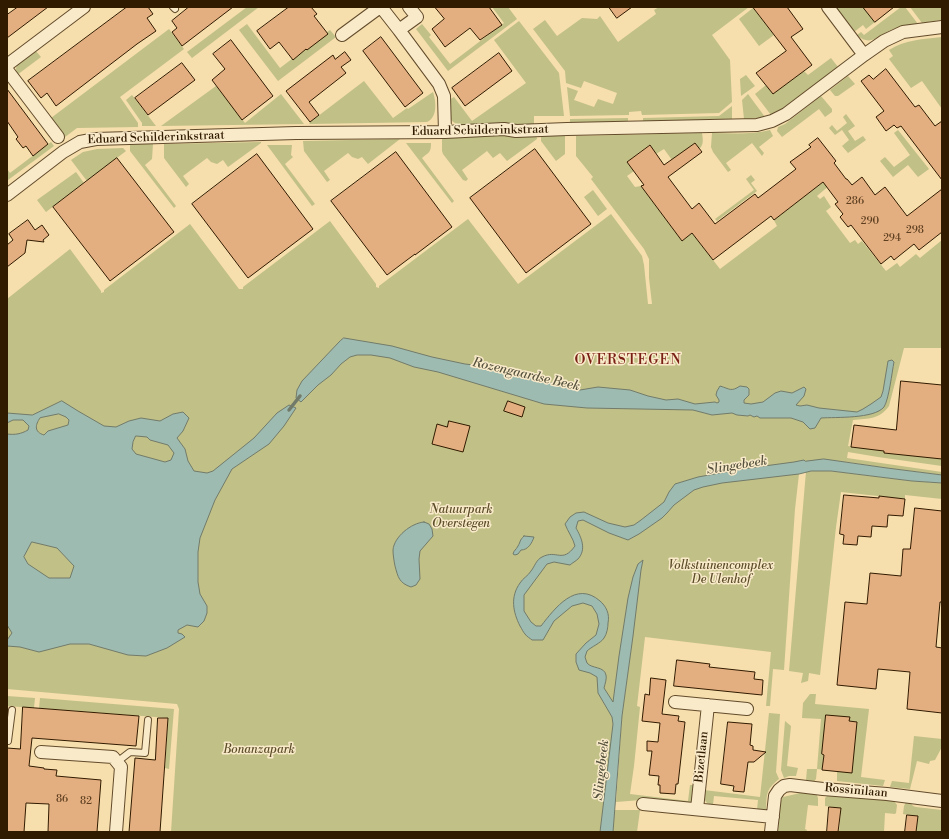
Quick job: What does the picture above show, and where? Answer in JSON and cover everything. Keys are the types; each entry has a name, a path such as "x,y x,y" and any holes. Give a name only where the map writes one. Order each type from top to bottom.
{"street":[{"path":"7,65 84,7"},
{"path":"342,35 381,7 439,84 444,96 445,132"},
{"path":"399,30 417,17 409,7"},
{"path":"828,7 864,55"},
{"name":"Eduard Schilderinkstraat","path":"7,195 63,152 80,142 96,139 289,133 445,132 504,129 531,131 757,125 772,121 786,114 884,41 903,32 942,27"},
{"path":"7,70 58,137"},
{"path":"675,702 747,709"},
{"name":"Bizetlaan","path":"697,809 708,705"},
{"path":"41,752 113,757 121,767 116,832"},
{"name":"Rossinilaan","path":"773,817 775,796 784,786 790,785 942,800"},
{"path":"643,804 773,817 771,832"}],"lane":[{"path":"7,741 8,742 12,710"},
{"path":"117,762 130,752 145,753 148,720"}],"green space":[{"path":"247,7 259,7 192,58 187,52"},
{"path":"492,7 508,7 517,19 448,71 416,29 422,24 431,35 429,37 450,64 504,23"},
{"path":"659,7 749,7 712,35 730,60 732,102 719,113 642,115 641,111 629,112 629,115 570,116 567,87 578,91 574,100 594,107 598,99 613,104 617,93 584,81 581,88 566,83 565,71 533,29 545,20 557,36 582,18 597,19 600,16 618,42 656,14 654,10"},
{"path":"836,7 866,7 875,22 866,29 863,25 854,32"},
{"path":"901,7 905,7 918,24 893,29 871,40 862,39 857,35 861,32 864,35"},
{"path":"910,7 942,7 942,19 922,23"},
{"path":"753,8 774,35 759,46 739,19"},
{"path":"519,21 559,73 564,116 534,116 534,126 515,127 514,123 460,125 452,121 449,116 449,100 454,97 472,121 526,83 494,40"},
{"path":"247,24 280,68 330,30 336,37 278,81 239,30"},
{"path":"169,29 184,49 120,97 138,123 138,127 77,128 65,137 51,118"},
{"path":"942,37 942,109 922,81 911,88 889,59 893,56 889,50 908,42"},
{"path":"35,50 41,57 17,75 17,64"},
{"path":"831,58 838,67 775,114 771,115 755,94 766,85 773,94 804,71 808,75"},
{"path":"746,75 755,86 741,96 740,79"},
{"path":"848,76 855,84 838,96 835,96 830,90"},
{"path":"364,81 393,118 433,92 435,100 435,113 431,120 427,122 309,123"},
{"path":"216,86 245,123 281,94 304,124 161,126"},
{"path":"748,94 765,117 744,119 742,100"},
{"path":"132,95 156,126 142,126 142,123 126,100"},
{"path":"821,96 832,109 832,112 825,117 819,109 782,137 777,131 778,127 785,124"},
{"path":"732,106 732,120 643,122 643,118 719,116"},
{"path":"846,114 855,126 848,131 855,141 863,136 866,140 848,153 842,146 849,140 842,130 835,135 829,128 832,125 837,131 847,123 843,117"},
{"path":"628,118 628,122 570,123 570,119"},
{"path":"770,130 773,136 759,147 764,153 762,156 752,143 726,163 731,170 728,172 711,147 712,133 748,133"},
{"path":"898,130 929,169 918,177 908,165 893,177 880,161 885,157 894,167 910,155 894,133"},
{"name":"Natuurpark Overstegen","path":"702,133 703,140 699,149 695,143 672,160 664,149 656,154 649,145 627,162 634,171 627,176 635,187 641,186 682,241 692,233 720,269 777,226 774,220 827,179 831,184 817,196 820,199 824,196 831,207 826,211 850,243 855,240 858,244 862,241 886,271 897,263 900,267 916,254 920,258 942,240 942,348 904,348 889,406 881,414 873,418 853,420 848,446 942,458 942,466 848,452 847,458 942,472 942,475 847,462 797,468 799,474 795,509 784,670 773,669 770,706 766,706 771,652 645,637 637,706 640,707 630,794 688,801 690,785 695,785 692,803 641,800 616,802 622,716 633,636 605,832 171,832 179,709 177,704 7,689 7,299 70,249 101,293 104,292 104,290 190,224 239,289 243,289 243,287 330,221 376,284 376,287 379,288 379,286 468,219 518,284 611,214 642,256 648,304 652,304 649,278 649,259 644,249 591,179 593,177 576,156 576,136"},
{"path":"536,134 537,139 507,161 500,153 493,158 487,151 462,170 468,179 466,181 463,180 442,151 442,138"},
{"path":"541,135 565,136 565,154 556,161 541,141"},
{"path":"400,139 368,164 362,157 358,159 352,157 348,153 324,171 330,180 327,182 304,151 303,141"},
{"path":"51,142 54,146 8,180 7,179 7,169 10,173"},
{"path":"261,142 228,167 223,160 217,164 211,162 207,158 183,176 189,184 186,187 164,158 164,144"},
{"path":"406,143 431,143 430,151 422,158 454,201 452,203"},
{"path":"130,144 153,144 152,159 145,165 176,206 174,208 130,151"},
{"path":"267,145 292,145 291,155 293,157 285,164 315,204 312,206"},
{"path":"123,148 126,151 87,181 71,160 83,152 97,149"},
{"path":"76,172 84,183 46,212 37,200"},
{"path":"751,175 755,180 751,183 757,191 717,221 715,219 754,190 746,179"},
{"path":"593,190 607,209 598,216 584,197"},
{"path":"831,471 912,481 942,483 942,499 905,495 905,499 841,492 820,675 809,673 808,681 801,683 803,673 789,671 806,472"},
{"path":"810,694 816,694 815,704 869,709 861,777 885,780 883,786 837,781 837,771 817,769 821,719 802,718 803,703"},
{"path":"7,696 35,698 34,708 7,706"},
{"path":"40,698 174,709 169,769 165,768 168,718 39,708"},
{"path":"769,713 780,714 776,772 779,779 771,786 769,790 766,811 757,810 758,800 714,796 713,805 706,802 704,798 704,790 760,797"},
{"path":"785,721 791,726 787,766 798,768 796,776 784,778 781,770"},
{"path":"914,736 942,739 942,747 935,760 930,761 929,764 917,761 910,789 890,787 892,781 909,783"},
{"path":"807,769 817,769 816,779 813,783 806,780"},
{"path":"805,791 816,793 818,798 818,806 808,805 805,829 807,830 806,832 778,832 780,802 783,797"},
{"path":"829,794 894,801 897,805 896,813 885,813 884,832 839,832 841,808 825,806 825,798"},
{"path":"906,802 910,802 916,807 942,810 942,832 913,832 915,816 903,814"},
{"path":"614,810 640,810 637,832 613,832"}],"water":[{"path":"344,338 392,346 465,364 492,367 522,376 536,377 557,385 580,390 598,387 630,390 666,400 678,399 695,404 719,402 716,395 720,386 732,389 740,386 747,387 749,389 749,395 744,400 744,403 751,404 763,402 775,393 781,391 792,393 804,387 806,389 804,396 796,405 807,405 819,408 857,412 881,397 888,361 892,360 894,362 886,403 879,411 864,415 821,418 815,428 810,429 803,422 791,418 760,418 757,416 737,415 732,413 712,415 693,410 587,408 544,404 438,372 414,367 390,358 371,355 357,355 350,357 301,402 296,398 297,390 302,381"},
{"path":"62,401 104,426 116,427 129,421 141,418 160,421 173,414 183,412 189,418 183,431 177,438 185,449 188,461 194,471 207,473 213,471 254,438 277,413 289,405 296,408 284,426 269,444 232,469 215,500 200,538 198,552 198,582 200,594 207,606 207,613 204,621 198,627 187,625 178,630 178,633 185,637 167,648 146,656 128,655 89,644 70,644 39,652 20,647 7,646 7,640 12,633 7,625 7,434 23,432 28,430 29,426 23,420 13,420 7,423 7,413 32,415","holes":["59,414 69,420 68,425 48,431 44,435 38,432 36,426 40,418","136,436 147,437 150,440 168,445 174,453 171,460 165,462 136,454 132,449","32,542 57,548 74,566 70,578 49,578 28,564 24,557"]},
{"path":"824,459 942,475 942,483 912,481 831,471 811,471 799,474 722,483 703,487 694,490 674,505 662,518 628,540 609,533 583,520 578,521 576,528 583,547 581,555 570,565 554,562 547,564 524,595 524,611 531,622 536,626 541,626 559,605 574,595 591,595 604,605 608,616 608,628 606,635 601,642 587,651 585,657 589,665 605,672 606,678 604,688 613,702 628,598 638,564 643,560 622,716 613,832 600,832 613,724 612,717 598,693 597,677 579,670 576,662 576,654 596,635 599,624 597,614 592,606 583,603 572,606 554,621 543,640 532,640 523,631 514,610 515,594 520,583 530,573 540,558 552,554 566,554 575,546 565,524 570,517 576,513 584,512 608,523 625,527 634,525 664,502 675,484 698,477 742,469 804,460"},
{"path":"424,522 429,524 432,529 433,536 420,551 420,579 416,585 411,587 404,584 398,576 395,566 393,550 394,545 396,540 409,528"},
{"path":"524,536 534,537 531,544 521,550 518,554 513,554 521,540"}],"building":[{"path":"18,7 48,7 7,38 7,15"},
{"path":"127,7 148,7 153,14 147,18 156,31 56,106 47,93 41,98 28,81"},
{"path":"189,7 233,7 182,46 172,32 177,28 172,21"},
{"path":"289,7 311,7 317,14 314,16 328,34 293,60 279,42 270,49 257,31"},
{"path":"435,7 489,7 502,25 480,40 470,28 445,47 432,29 444,19"},
{"path":"609,7 632,7 617,18"},
{"path":"753,7 787,7 803,29 791,37 812,65 773,94 756,73 786,51"},
{"path":"863,7 894,7 875,22"},
{"path":"381,37 423,93 405,107 363,51"},
{"path":"231,40 273,96 242,120 212,80 225,69 213,54"},
{"path":"345,52 351,60 341,67 346,73 309,102 319,115 310,122 286,91 333,55 335,59"},
{"path":"499,53 512,71 465,106 452,88"},
{"path":"182,63 195,80 148,115 135,98"},
{"path":"886,69 915,107 919,105 935,126 942,121 942,180 901,126 897,128 894,125 886,131 876,117 884,111 861,81 869,75 873,79"},
{"path":"7,89 48,144 33,156 26,146 23,148 16,139 18,137 7,121"},
{"path":"818,138 836,161 834,163 852,185 862,177 875,195 885,187 907,216 942,189 942,232 919,250 914,244 894,260 891,256 881,264 851,225 848,227 840,217 843,214 835,204 838,202 823,182 774,220 771,216 713,260 692,233 682,241 641,186 644,185 627,162 650,145 664,165 695,143 702,152 668,177 692,209 699,203 715,224 755,194 758,198 796,169 790,162 811,147 809,145"},
{"path":"535,149 591,224 526,273 470,198"},
{"path":"396,152 452,227 387,275 331,201"},
{"path":"257,154 313,229 248,278 192,204"},
{"path":"117,158 174,232 110,281 53,207"},
{"path":"28,220 35,230 42,225 49,235 43,240 44,242 27,240 25,253 7,267 7,245 13,240 9,234"},
{"path":"901,381 942,385 942,459 884,453 884,451 851,447 854,425 896,430"},
{"path":"508,401 525,407 522,417 504,411"},
{"path":"449,421 470,426 463,452 432,444 437,424 447,427"},
{"path":"844,495 879,498 879,496 905,499 903,516 888,515 887,527 872,526 871,537 858,536 857,545 843,544 844,535 840,534"},
{"path":"915,508 942,511 942,602 940,602 936,647 942,648 942,713 907,709 910,672 878,669 876,689 837,685 845,602 867,604 870,573 901,576 903,549 910,549"},
{"path":"677,660 710,664 709,667 755,672 754,679 763,680 762,695 674,686"},
{"path":"651,678 666,680 662,714 679,716 678,721 685,722 678,784 676,784 675,794 660,793 660,785 658,785 659,776 649,775 652,751 647,751 647,741 658,742 660,723 642,721 645,694 649,695"},
{"path":"23,707 139,716 136,746 32,738 29,766 57,770 56,776 101,780 97,832 48,832 49,804 26,803 24,832 7,832 7,748 20,749"},
{"path":"826,715 850,717 849,721 857,722 852,773 822,770"},
{"path":"158,718 168,718 160,832 129,832 135,758 155,760"},
{"path":"728,722 752,724 750,745 753,746 753,750 766,752 754,762 748,762 744,792 733,791 734,786 721,784"},
{"path":"829,807 841,808 838,832 827,832"},
{"path":"907,815 918,816 916,832 905,832"}],"waterway":[{"name":"Rozengaardse Beek","path":"289,410 300,396"}],"district":[{"name":"OVERSTEGEN","path":"628,361"}],"water label":[{"name":"Slingebeek","path":"737,466"},
{"name":"Slingebeek","path":"602,770"}],"park label":[{"name":"Volkstuinencomplex De Ulenhof","path":"721,573"},
{"name":"Bonanzapark","path":"259,750"}]}
